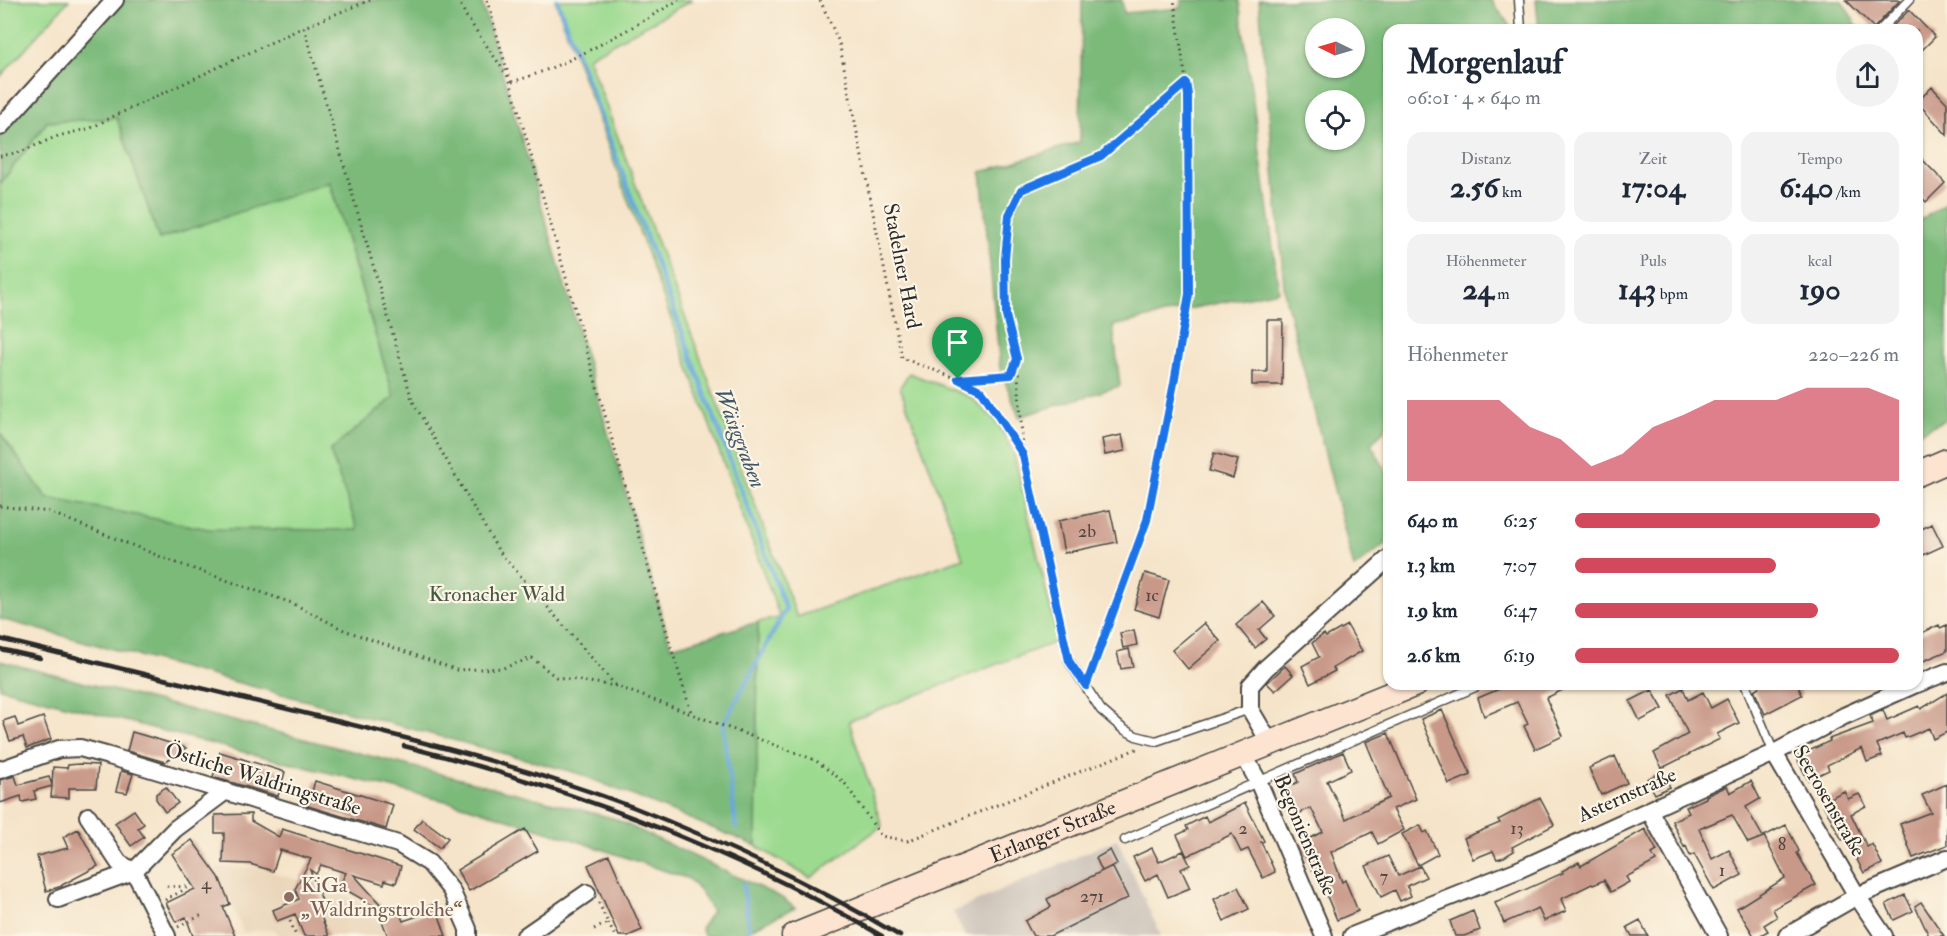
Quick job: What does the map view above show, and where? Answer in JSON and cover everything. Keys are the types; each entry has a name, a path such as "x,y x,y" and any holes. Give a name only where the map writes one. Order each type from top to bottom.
{"main road":[{"path":"1923,471 1947,460"},
{"name":"Erlanger Straße","path":"794,936 1401,690"}],"street":[{"path":"0,127 115,0"},
{"path":"1270,743 1250,709 1250,686 1266,668 1383,563"},
{"name":"Asternstraße","path":"1923,682 1947,672"},
{"name":"Asternstraße","path":"1352,936 1518,870 1774,753 1844,716 1903,690"},
{"name":"Östliche Waldringstraße","path":"0,770 59,749 80,748 398,844 429,863 451,890 468,929 468,936"},
{"name":"Seerosenstraße","path":"1774,753 1857,896 1884,936"},
{"name":"Begonienstraße","path":"1243,754 1258,781 1324,936"},
{"path":"58,900 134,871 175,829 226,791"},
{"path":"1650,810 1719,936"},
{"path":"88,816 119,863 134,871 166,934"},
{"path":"1787,936 1857,896 1947,858"},
{"path":"525,936 587,893"}],"lane":[{"path":"1519,0 1521,24"},
{"path":"1886,24 1910,0"},
{"path":"1069,661 1101,710 1123,729 1136,736 1156,741 1250,709"},
{"name":"Erlanger Straße","path":"1125,840 1468,690"},
{"name":"Seerosenstraße","path":"1748,690 1774,753"}],"path":[{"path":"0,156 20,152 58,136 91,129 304,27 370,0"},
{"path":"458,0 466,16 512,82"},
{"path":"487,0 692,715"},
{"path":"512,82 540,74 585,53 679,0"},
{"name":"Stadelner Hard","path":"820,0 839,42 902,358 958,379 982,391 1023,455 1069,661"},
{"path":"1086,686 1147,520 1189,294 1188,95 1174,0"},
{"path":"304,27 412,400 498,550 616,687"},
{"path":"1023,455 1017,359 1006,316 1005,259 1009,215 1021,190 1101,156 1186,83"},
{"path":"958,379 1011,375 1017,359"},
{"path":"0,507 49,512 174,562 292,603 344,630 457,670 503,668 532,658 556,677 616,687 745,733 815,760 844,782 881,837 906,841 1156,741"},
{"path":"152,906 189,887 165,886"},
{"path":"587,893 592,887 615,936"},
{"path":"166,934 204,914"},
{"path":"290,921 296,936"},
{"path":"594,929 608,923"}],"shaded area":[{"path":"1117,839 1161,936 965,936 953,912"},
{"name":"KiGa „Waldringstrolche“","path":"216,867 253,867 339,892 360,902 383,924 387,936 281,936 273,929 243,932"}],"green space":[{"path":"0,0 69,0 0,77"},
{"name":"Kronacher Wald","path":"109,0 481,0 671,647 758,622 756,846 577,773 0,619 0,433 47,498 208,529 358,530 330,451 394,397 330,182 159,239 117,118 47,122 0,184 0,131"},
{"path":"555,0 692,0 588,57 797,617 963,558 900,387 909,373 970,397 997,422 1014,455 1058,641 849,721 882,826 810,878 756,846 758,622 780,618"},
{"path":"1082,0 1122,0 1124,13 1181,8 1181,0 1239,0 1279,291 1113,326 1120,386 1019,417 1000,368 981,172 1080,142"},
{"path":"1259,0 1491,0 1509,24 1383,24 1383,431 1371,444 1383,465 1383,546 1354,568 1285,296"},
{"path":"1536,0 1841,0 1856,24 1538,24"},
{"path":"117,118 159,239 329,181 394,397 330,451 358,530 208,529 47,498 0,433 0,184 47,122"},
{"path":"1947,203 1947,419 1923,430 1923,218"},
{"path":"0,661 613,818 782,898 795,908 736,936 704,936 701,928 712,911 702,894 689,879 560,835 462,805 243,752 0,688"}],"building":[{"path":"1846,0 1900,0 1878,24 1870,24"},
{"path":"1909,10 1922,24 1895,24"},
{"path":"1923,25 1935,37 1923,49"},
{"path":"1932,87 1947,103 1947,135 1923,109 1923,96"},
{"path":"1923,160 1945,183 1926,202 1923,199"},
{"path":"1267,320 1283,320 1282,385 1252,385 1252,372 1267,372"},
{"path":"1122,435 1125,451 1105,455 1102,439"},
{"path":"1214,453 1238,460 1233,478 1209,471"},
{"path":"1110,510 1117,542 1064,553 1058,521"},
{"path":"1932,524 1943,546 1923,555 1923,528"},
{"path":"1145,573 1169,580 1159,617 1134,609"},
{"path":"1263,602 1275,616 1259,630 1266,639 1255,648 1236,625"},
{"path":"1204,623 1220,641 1188,669 1172,650"},
{"path":"1347,625 1362,651 1333,668 1335,671 1310,684 1302,666 1319,657 1312,643 1324,634 1326,637"},
{"path":"1939,625 1940,628 1947,625 1947,651 1923,661 1923,632"},
{"path":"1134,630 1137,645 1123,648 1120,633"},
{"path":"1129,649 1133,667 1121,669 1117,652"},
{"path":"1285,666 1293,675 1275,691 1267,683"},
{"path":"1497,690 1563,690 1546,698 1563,736 1535,749 1524,726 1528,724 1517,702 1484,716 1478,698"},
{"path":"1652,690 1663,709 1640,721 1630,701"},
{"path":"1684,690 1688,700 1703,692 1711,708 1727,699 1739,723 1717,734 1720,739 1662,768 1654,753 1688,734 1670,695"},
{"path":"1754,690 1800,690 1802,695 1765,714"},
{"path":"1947,693 1947,732 1933,739 1929,728 1905,738 1903,733 1877,744 1882,756 1867,762 1862,748 1827,765 1829,770 1808,780 1796,757 1830,741 1829,739 1873,723 1870,716 1883,710 1887,720 1919,706 1921,709"},
{"path":"1442,710 1471,775 1449,784 1421,719"},
{"path":"15,717 18,726 43,717 51,739 27,748 23,737 10,741 3,721"},
{"path":"132,732 186,748 165,762 127,751"},
{"path":"1388,733 1416,799 1393,809 1404,830 1378,844 1372,832 1331,852 1342,882 1345,880 1358,911 1337,920 1315,868 1312,870 1300,843 1323,832 1311,808 1293,816 1281,790 1298,782 1295,774 1343,752 1351,770 1327,781 1346,819 1389,798 1366,742"},
{"path":"220,752 285,772 278,796 213,777"},
{"path":"1615,756 1627,783 1601,795 1589,768"},
{"path":"68,765 98,765 96,788 69,788 69,798 51,797 52,786 34,791 36,799 22,802 21,796 0,803 0,780 15,776 18,785 49,777 52,785 53,767 67,768"},
{"path":"121,771 133,774 127,793 116,791"},
{"path":"1662,772 1670,787 1655,794 1647,779"},
{"path":"315,781 393,805 386,829 308,806"},
{"path":"1751,781 1760,799 1746,807 1763,837 1748,843 1732,815 1699,829 1712,859 1729,850 1742,875 1714,890 1694,854 1690,856 1686,846 1684,847 1672,821 1689,813 1686,807 1706,796 1727,786 1730,793"},
{"path":"1947,784 1947,845 1913,858 1900,824 1931,812 1922,795"},
{"path":"166,787 178,803 165,812 156,799 156,794"},
{"path":"1844,791 1848,799 1859,794 1866,806 1851,814 1867,847 1872,844 1882,864 1864,873 1846,839 1842,840 1822,802"},
{"path":"1540,798 1554,825 1512,847 1514,851 1504,857 1497,859 1493,851 1473,859 1464,838 1500,823 1498,820"},
{"path":"1245,803 1264,841 1261,842 1275,872 1263,878 1248,849 1241,852 1232,834 1187,856 1177,835 1188,830 1186,826 1205,816 1208,822"},
{"path":"134,810 144,824 138,828 144,837 131,846 115,823"},
{"path":"251,814 251,821 279,837 282,829 401,866 396,883 385,880 384,884 354,875 390,915 399,911 403,921 424,914 423,908 435,904 446,936 388,936 376,907 339,886 346,873 321,865 316,874 310,870 326,911 320,914 329,936 304,936 295,914 277,921 273,910 299,899 295,889 311,859 280,850 273,871 250,864 223,863 224,833 215,833 215,815"},
{"path":"422,819 448,838 440,848 414,829"},
{"path":"1420,825 1424,833 1427,831 1438,854 1418,865 1402,834"},
{"path":"1786,825 1799,851 1797,853 1816,885 1773,909 1777,917 1764,925 1768,931 1754,936 1737,908 1785,878 1764,836"},
{"path":"78,829 98,866 62,886 46,891 37,856 68,848 63,837"},
{"path":"525,829 538,851 469,891 457,870"},
{"path":"1645,829 1657,851 1652,854 1656,861 1626,877 1629,882 1611,892 1604,880 1592,884 1561,899 1566,911 1544,921 1538,908 1504,923 1495,903 1563,873 1562,871 1579,862 1581,866"},
{"path":"192,840 219,877 230,904 223,907 235,936 193,936 186,917 176,922 166,903 195,889 172,854"},
{"path":"1152,848 1159,862 1183,851 1190,865 1181,869 1190,888 1168,897 1158,874 1145,881 1133,857"},
{"path":"1110,850 1117,864 1102,871 1096,858"},
{"path":"609,855 642,930 628,936 619,936 588,865"},
{"path":"1388,856 1398,876 1420,866 1426,877 1407,886 1411,896 1400,901 1395,890 1381,897 1366,866"},
{"path":"1112,866 1128,898 1050,936 1033,936 1025,921 1051,907 1047,899"},
{"path":"1238,887 1249,909 1224,921 1214,899"},
{"path":"1905,895 1913,911 1894,920 1886,904"},
{"path":"1921,902 1944,936 1929,936 1915,906"},
{"path":"1473,911 1480,930 1464,936 1455,936 1450,921"},
{"path":"1640,920 1648,936 1632,936 1627,927"}],"waterway":[{"name":"Wäsiggraben","path":"557,0 577,54"},
{"name":"Wäsiggraben","path":"579,58 786,609 723,725 736,828"},
{"name":"Wäsiggraben","path":"743,884 750,936"}],"railway":[{"path":"0,639 393,735 474,756 594,793 736,850 836,900 900,936"},
{"path":"0,649 40,658"},
{"path":"404,746 528,781 650,824 768,876 882,936"}],"place":[{"name":"KiGa „Waldringstrolche“","path":"289,897"}],"route":[{"path":"1186,83 1188,95 1189,294 1147,520 1086,686 1069,661 1023,455 982,391 958,379 1011,375 1017,359 1006,316 1005,259 1009,215 1021,190 1101,156 1186,83"}]}
